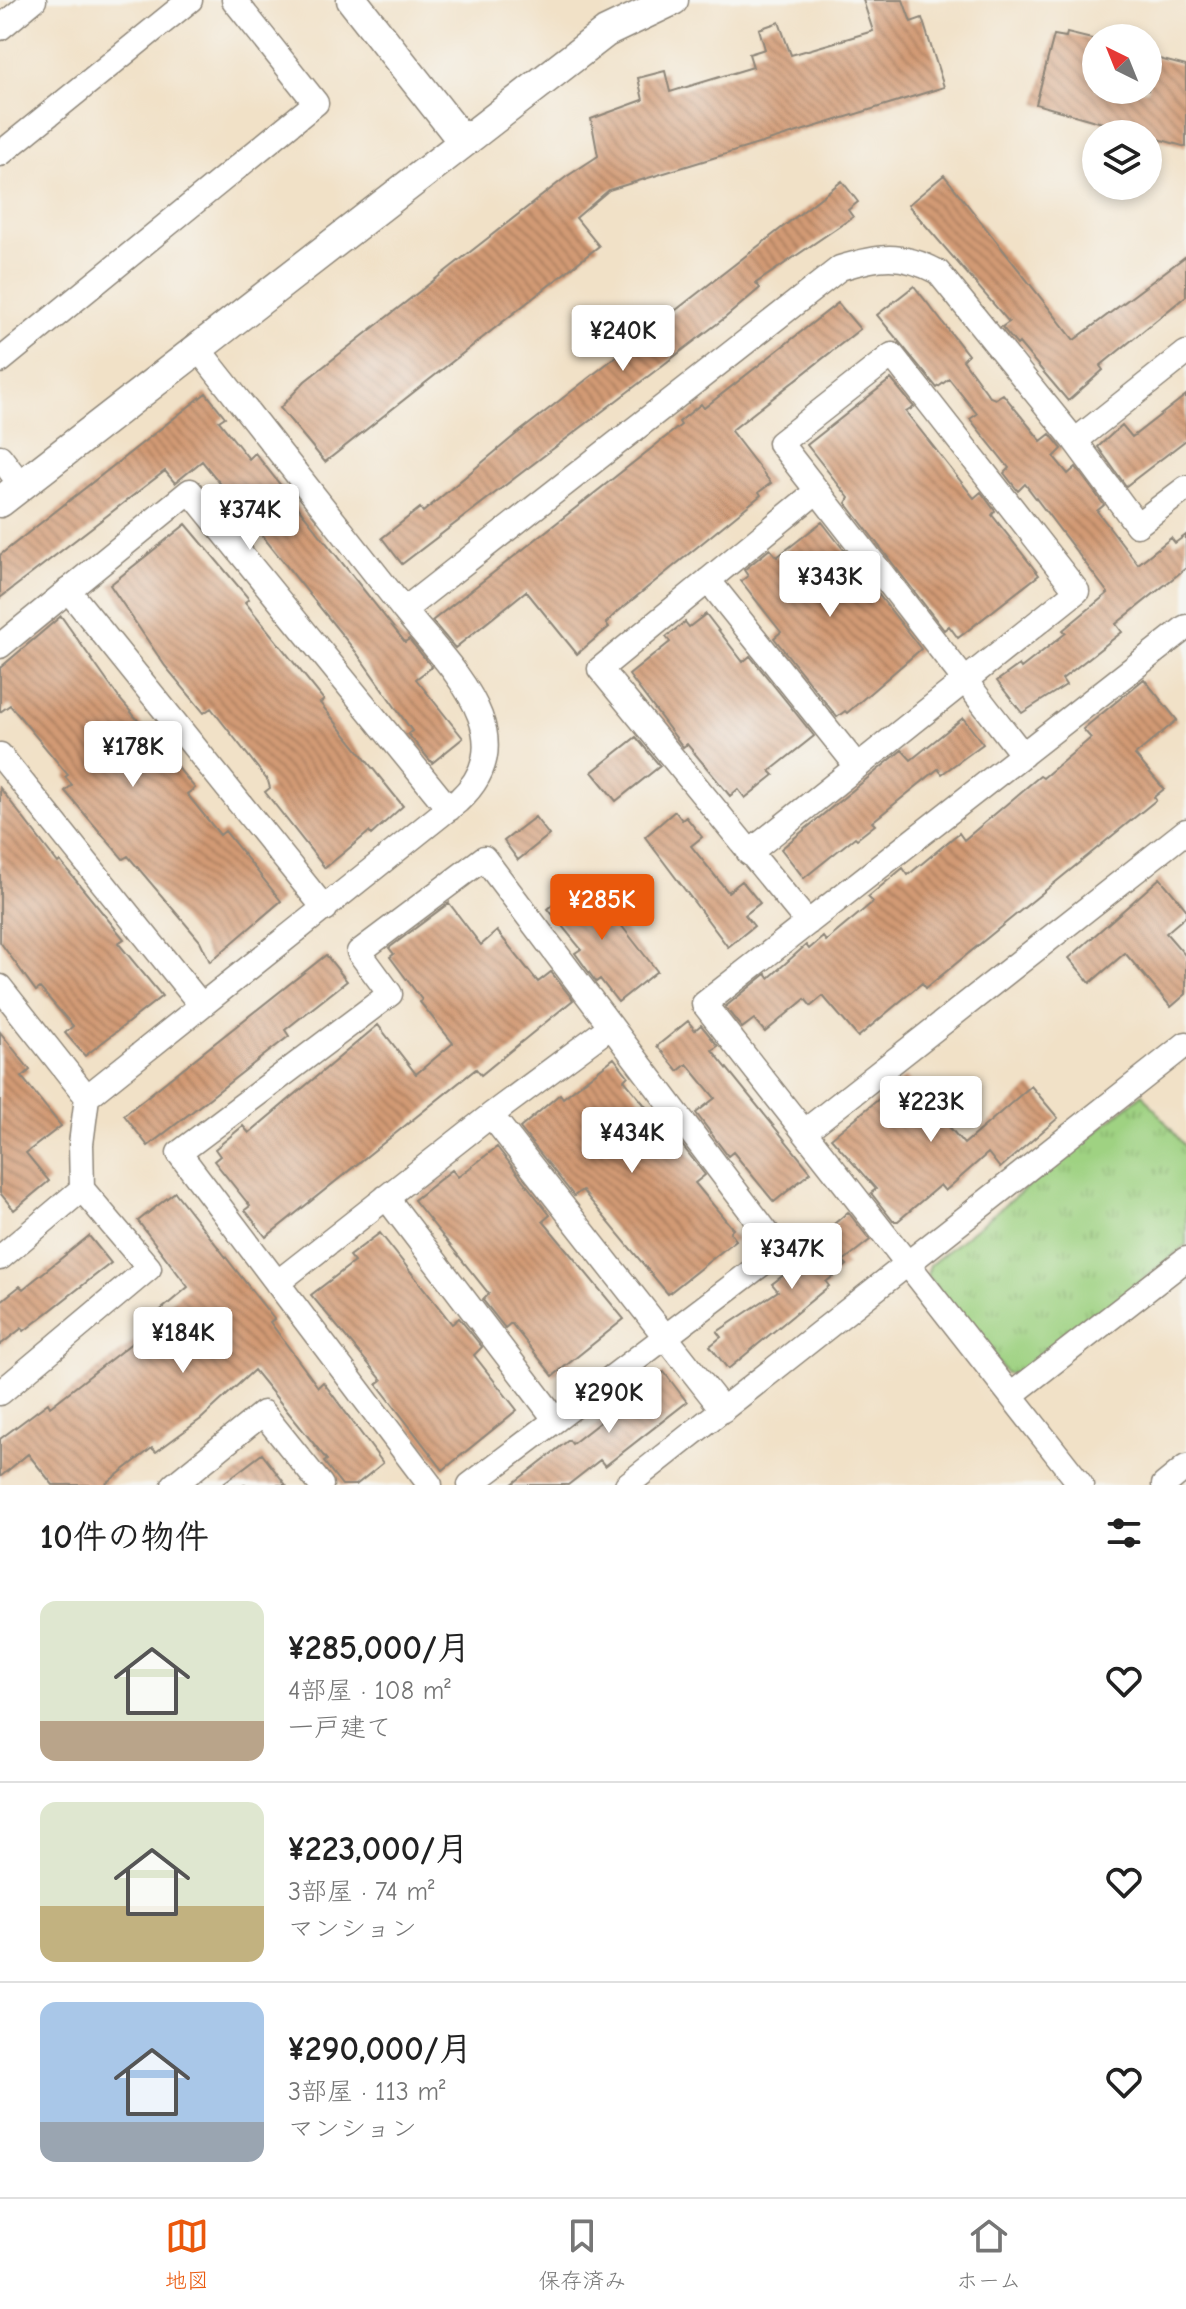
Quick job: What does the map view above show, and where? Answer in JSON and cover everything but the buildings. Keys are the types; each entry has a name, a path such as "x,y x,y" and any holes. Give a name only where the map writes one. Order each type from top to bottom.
{"street":[{"path":"0,28 34,0"},
{"path":"0,154 190,0"},
{"path":"0,361 316,103 234,0"},
{"path":"352,0 463,141"},
{"path":"0,457 11,493 606,32 673,0"},
{"path":"404,610 840,268 879,256 917,261 938,272 1075,441 1137,525 1186,488"},
{"path":"0,1393 149,1268 82,1189 81,1144 87,1097 449,809 470,790 481,774 487,754 485,727 478,707 199,350"},
{"path":"1075,441 1186,353"},
{"path":"749,853 965,679 1077,591 892,355 780,443 965,679 1023,755"},
{"path":"0,646 190,491 449,809"},
{"path":"808,923 600,669 817,491"},
{"path":"708,580 857,766"},
{"path":"68,590 325,909"},
{"path":"1081,1485 704,1004 1186,627"},
{"path":"0,755 201,1005"},
{"path":"804,1132 1186,831"},
{"path":"430,1485 179,1153 390,994 359,952 484,858 780,1250 470,1485"},
{"path":"0,987 87,1097"},
{"path":"277,1283 491,1115 611,1026"},
{"path":"627,1485 1186,1044"},
{"path":"491,1115 723,1410"},
{"path":"3,1250 82,1189"},
{"path":"386,1197 556,1420"},
{"path":"1011,1395 1186,1259"},
{"path":"174,1485 263,1413 321,1485"},
{"path":"1164,1485 1186,1467"}],"green space":[{"path":"1143,1094 1186,1148 1186,1245 1023,1375 1006,1373 927,1276 930,1265"}]}
